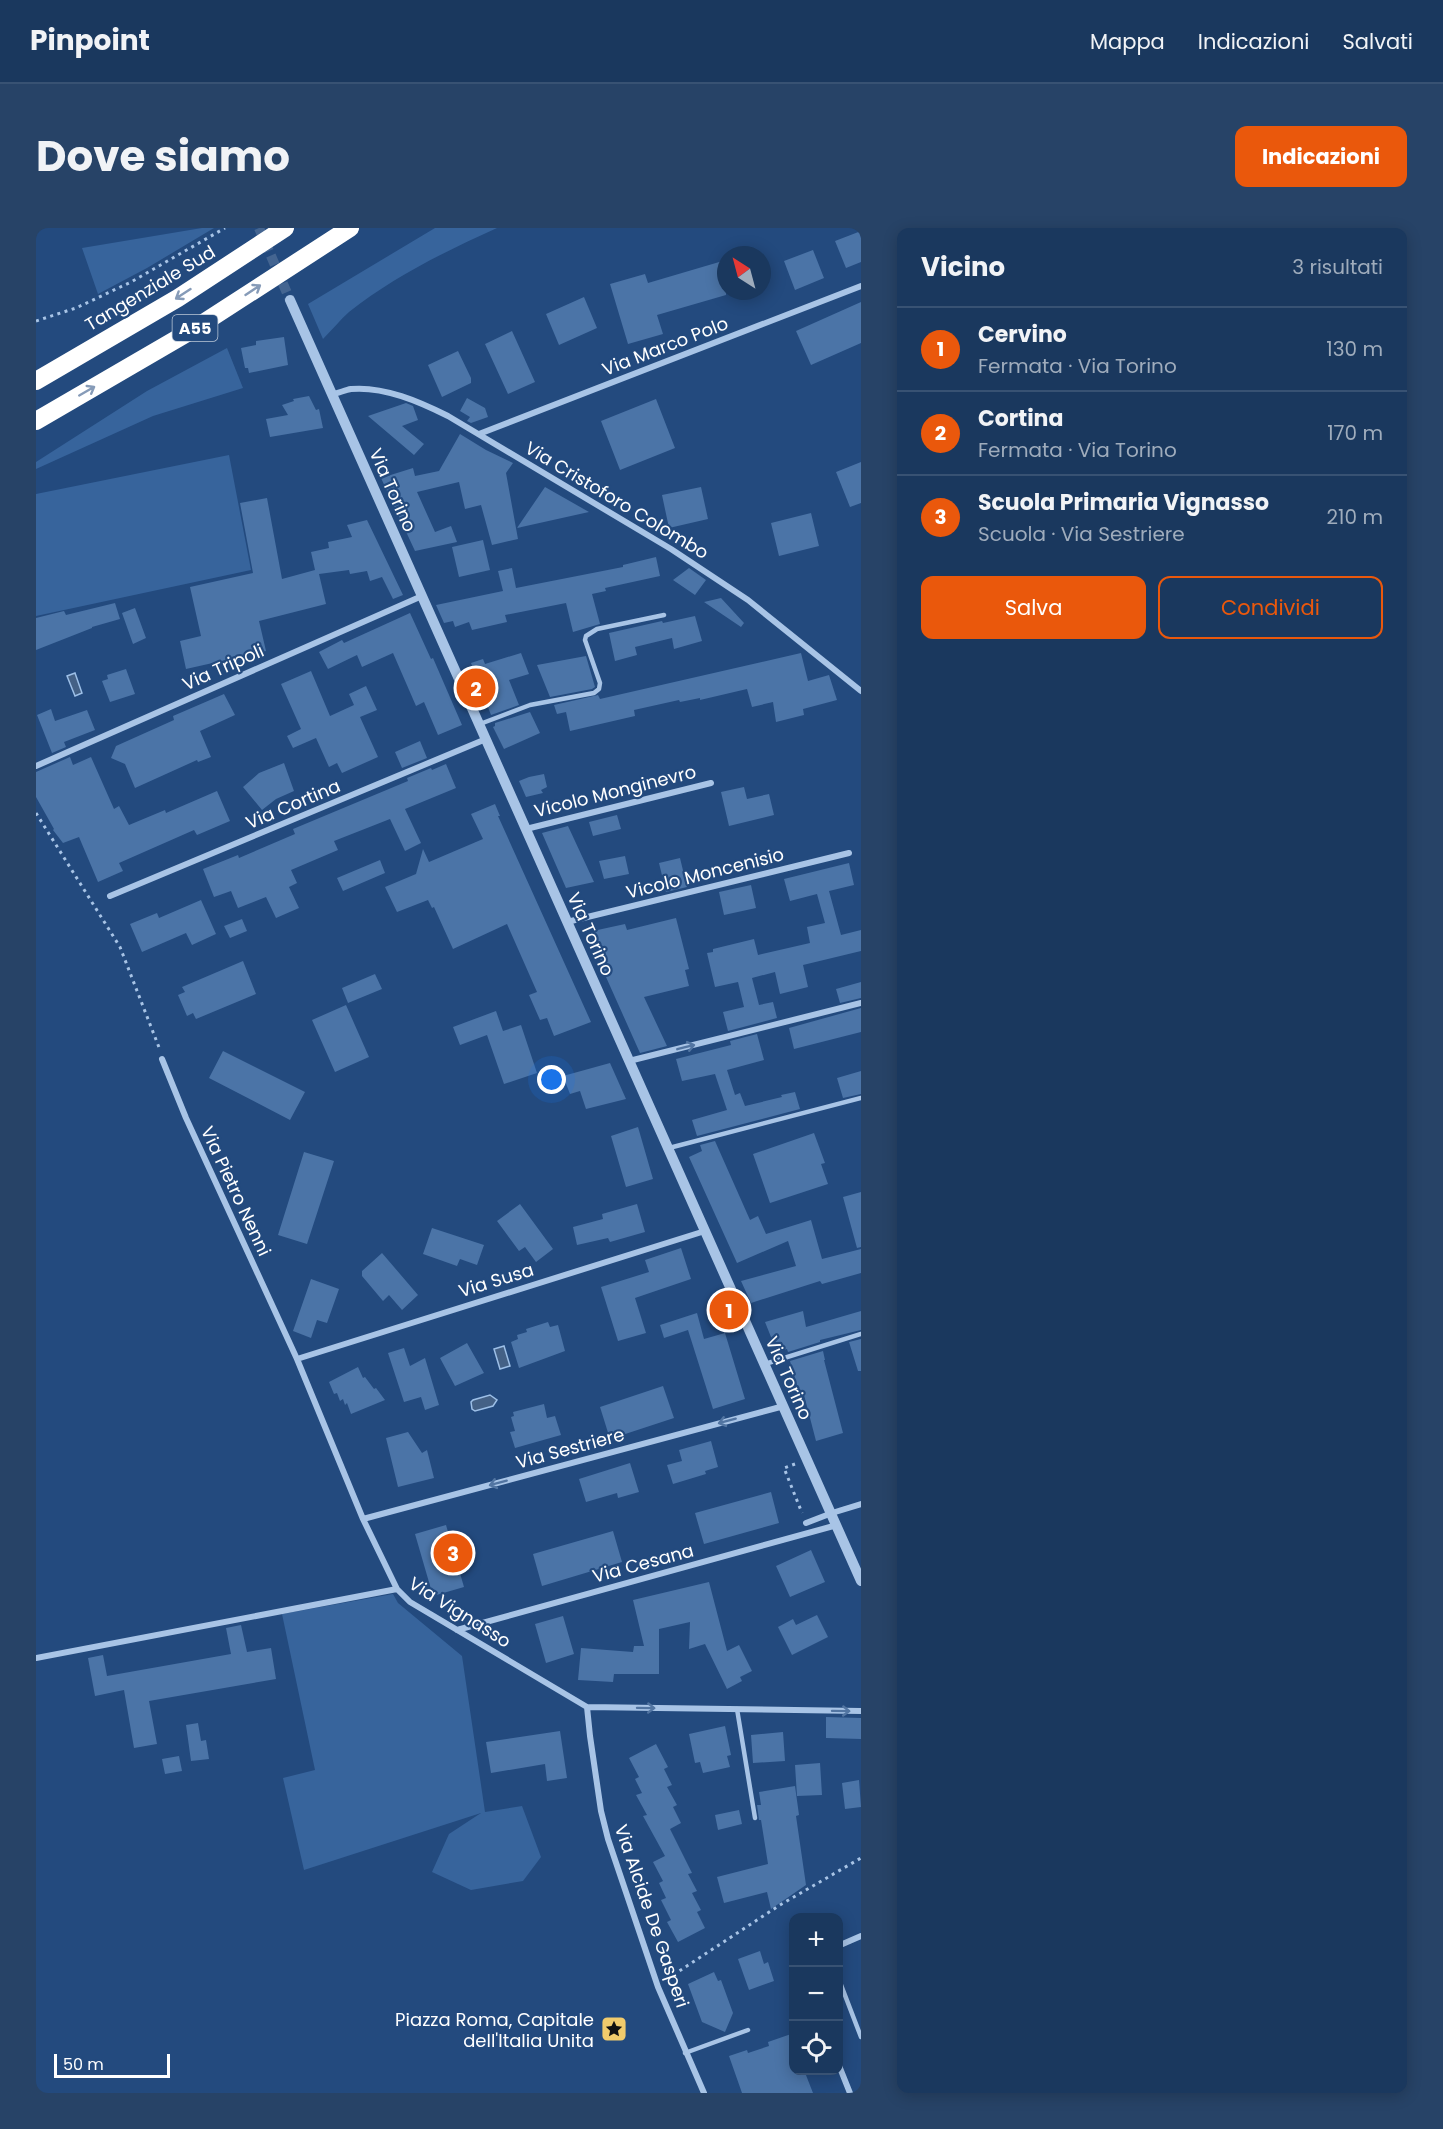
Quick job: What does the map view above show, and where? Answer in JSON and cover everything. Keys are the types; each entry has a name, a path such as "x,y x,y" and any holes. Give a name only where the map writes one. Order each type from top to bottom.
{"highway":[{"name":"Tangenziale Sud","path":"36,381 178,298 285,228"},
{"name":"A55","path":"36,421 194,328 350,228"}],"street":[{"name":"Via Marco Polo","path":"479,434 861,286"},
{"name":"Via Torino","path":"290,300 861,1581"},
{"name":"Via Cristoforo Colombo","path":"333,394 351,389 372,391 414,400 448,416 671,549 729,587 807,646 861,691"},
{"name":"Via Tripoli","path":"36,766 422,596"},
{"name":"Via Cortina","path":"110,896 486,739"},
{"name":"Vicolo Monginevro","path":"526,829 711,783"},
{"name":"Vicolo Moncenisio","path":"567,922 849,853"},
{"path":"629,1061 861,1003"},
{"name":"Via Pietro Nenni","path":"162,1059 186,1118 297,1359 363,1519 397,1589"},
{"name":"Via Susa","path":"297,1359 705,1231"},
{"name":"Via Sestriere","path":"363,1519 784,1406"},
{"path":"806,1523 861,1504"},
{"name":"Via Cesana","path":"457,1630 837,1525"},
{"name":"Via Vignasso","path":"36,1658 397,1589 410,1602 587,1707 861,1711"},
{"name":"Via Alcide De Gasperi","path":"587,1707 601,1811 608,1839 658,1985 685,2053 704,2093"},
{"path":"843,1944 861,1936"},
{"path":"843,2075 850,2093"}],"lane":[{"path":"480,724 530,705 594,693 599,689 600,683 585,640 586,636 597,629 664,615"},
{"path":"668,1149 861,1098"},
{"path":"765,1364 861,1334"},
{"path":"737,1709 755,1818"},
{"path":"843,1990 861,2037"},
{"path":"685,2053 748,2030"}],"path":[{"path":"36,321 76,308 131,282 225,228"},
{"path":"36,813 120,947 151,1022 162,1059"},
{"path":"797,1463 784,1468 806,1523"},
{"path":"658,1985 780,1905 861,1858"}],"shaded area":[{"path":"214,228 98,294 82,248"},
{"path":"435,228 497,228 439,255 384,287 349,312 323,339 308,304"},
{"path":"227,348 243,388 153,416 36,469 36,462 147,391"},
{"path":"229,455 251,570 36,616 36,494"},
{"path":"75,673 82,693 75,696 67,676"},
{"path":"504,1346 510,1366 500,1369 494,1349"},
{"path":"490,1395 497,1400 493,1406 475,1411 472,1409 473,1400"},
{"path":"393,1594 398,1603 462,1656 485,1812 522,1806 541,1857 523,1881 471,1890 432,1872 449,1834 481,1813 304,1870 283,1778 315,1770 282,1614"}],"building":[{"path":"861,231 861,262 846,268 835,241"},
{"path":"813,250 824,278 795,290 784,261"},
{"path":"717,263 717,298 657,315 663,334 628,344 610,284 645,274 648,283"},
{"path":"584,297 597,328 559,345 546,314"},
{"path":"861,302 861,343 811,365 796,331"},
{"path":"512,331 535,382 508,394 485,344"},
{"path":"284,337 288,365 249,373 248,368 245,368 241,348 256,345 256,341"},
{"path":"458,351 471,378 471,383 442,397 428,365"},
{"path":"309,396 316,410 319,409 323,428 270,437 266,419 288,415 282,405 294,401 293,399"},
{"path":"467,398 485,408 488,417 471,423 467,421 470,417 460,411"},
{"path":"656,399 675,448 620,470 601,421"},
{"path":"406,403 413,406 418,420 402,426 424,444 414,455 368,416"},
{"path":"460,434 513,463 506,473 518,539 492,545 481,505 465,509 459,482 417,492 435,532 451,526 457,542 415,551 381,478 413,468 415,476 439,471"},
{"path":"861,462 861,503 850,507 836,472"},
{"path":"545,487 589,512 517,528"},
{"path":"701,487 708,519 669,528 662,495"},
{"path":"267,498 282,579 315,570 311,552 329,548 328,542 352,537 347,525 367,520 403,595 393,599 382,577 370,581 367,571 350,574 349,570 319,574 326,604 259,621 266,651 186,669 180,641 201,636 190,587 253,573 240,503"},
{"path":"811,513 819,546 779,556 771,523"},
{"path":"483,540 490,570 459,577 452,547"},
{"path":"656,557 660,576 605,588 606,591 592,594 600,624 573,632 566,603 505,615 507,622 472,630 469,622 455,627 453,621 444,623 436,605 503,591 498,571 512,568 516,588 623,567 623,565"},
{"path":"689,568 706,580 695,595 673,580"},
{"path":"721,598 744,623 741,627 704,602"},
{"path":"115,603 120,619 92,627 36,650 36,618 64,611 66,615"},
{"path":"135,608 146,638 133,644 122,613"},
{"path":"410,613 431,659 433,658 462,725 438,735 424,702 416,706 393,653 362,667 357,655 328,669 319,652 342,640 344,643"},
{"path":"695,616 702,641 674,649 672,638 635,647 637,655 615,661 609,633"},
{"path":"521,653 529,674 509,680 519,705 491,715 471,663 483,659 485,664"},
{"path":"801,653 808,681 829,675 837,700 803,709 804,715 776,722 773,702 752,707 747,689 700,700 700,698 680,702 679,700 634,710 635,716 570,731 566,712 557,714 554,705 598,695 600,699"},
{"path":"586,656 595,687 550,697 537,665"},
{"path":"126,669 135,694 110,702 102,681 108,679 107,675"},
{"path":"311,671 330,716 354,705 349,694 366,686 377,710 360,717 378,757 342,773 337,763 329,767 316,738 293,748 287,736 301,729 281,684"},
{"path":"224,694 235,715 200,731 211,757 198,762 197,760 135,788 125,764 111,758 116,746 174,720 173,716"},
{"path":"51,709 55,721 87,710 95,730 64,742 66,747 52,753 37,715"},
{"path":"530,712 540,733 504,749 493,727 495,723"},
{"path":"420,741 427,758 402,768 395,752"},
{"path":"70,757 73,765 91,757 114,809 119,806 129,825 165,810 166,813 217,791 230,821 197,835 194,830 119,863 123,871 98,882 79,837 63,843 53,830 36,797 36,772"},
{"path":"284,763 294,791 276,799 262,810 243,787 259,773"},
{"path":"446,764 456,788 405,809 421,843 405,851 390,819 334,841 338,850 291,870 297,883 289,887 299,908 276,918 266,897 238,908 231,891 214,897 203,869 238,855 239,858 295,834 293,829 408,781 407,778"},
{"path":"544,774 547,787 541,790 543,793 526,797 519,781"},
{"path":"744,787 747,799 769,794 774,815 729,826 721,792"},
{"path":"495,804 500,816 498,816 591,1022 554,1036 547,1018 540,1020 529,995 537,992 507,924 453,949 434,907 432,908 428,900 397,912 385,887 416,874 423,849 429,862 483,839 471,814"},
{"path":"617,815 621,829 593,836 589,822"},
{"path":"568,826 594,882 566,888 542,833"},
{"path":"625,856 629,874 604,879 599,861"},
{"path":"680,858 687,887 666,892 659,863"},
{"path":"380,860 385,873 343,891 337,878"},
{"path":"849,863 854,885 829,891 841,935 861,930 861,951 803,965 808,987 780,994 775,972 752,978 759,1005 773,1002 777,1018 728,1031 723,1012 744,1007 738,982 715,987 707,953 713,952 713,949 754,939 758,955 810,943 807,927 825,923 817,894 790,901 784,879"},
{"path":"751,885 756,908 724,915 719,892"},
{"path":"201,900 216,934 192,945 186,933 142,952 130,924 157,913 159,918"},
{"path":"676,918 689,969 685,970 689,986 644,997 667,1046 640,1053 605,977 593,931 625,924 627,930"},
{"path":"242,919 247,931 230,938 224,926"},
{"path":"243,961 256,994 196,1019 193,1013 187,1016 178,995 185,992 182,987"},
{"path":"375,974 382,989 348,1003 342,988"},
{"path":"861,982 861,998 840,1003 836,989"},
{"path":"346,1005 369,1057 335,1072 312,1020"},
{"path":"861,1008 861,1032 794,1049 789,1028"},
{"path":"496,1011 503,1031 521,1025 537,1073 504,1084 487,1035 460,1045 453,1027"},
{"path":"757,1034 764,1060 727,1070 735,1095 740,1093 745,1106 795,1092 800,1109 697,1136 692,1120 727,1110 715,1074 682,1081 676,1059 731,1045 730,1041"},
{"path":"223,1051 305,1092 290,1120 209,1078"},
{"path":"610,1063 626,1099 586,1109 580,1091 570,1094 563,1076"},
{"path":"861,1071 861,1094 843,1098 837,1078"},
{"path":"638,1127 653,1179 626,1187 611,1136"},
{"path":"814,1133 825,1163 821,1164 828,1184 770,1203 753,1154"},
{"path":"715,1141 750,1220 758,1216 766,1234 811,1220 822,1259 861,1249 861,1273 822,1284 820,1281 751,1303 741,1281 796,1266 788,1241 737,1263 689,1157 702,1151 700,1145"},
{"path":"304,1152 334,1161 307,1244 278,1235"},
{"path":"861,1192 861,1247 857,1248 843,1197"},
{"path":"520,1204 553,1249 536,1262 525,1247 519,1251 497,1221"},
{"path":"637,1204 645,1232 610,1242 608,1238 577,1245 573,1227 603,1219 602,1214"},
{"path":"432,1228 484,1245 477,1265 460,1259 457,1266 423,1254"},
{"path":"681,1248 691,1279 635,1298 646,1333 618,1341 601,1287 649,1272 645,1260"},
{"path":"382,1253 418,1295 402,1310 389,1295 383,1301 362,1276 362,1271"},
{"path":"311,1279 339,1289 327,1323 317,1320 311,1338 293,1331"},
{"path":"803,1311 806,1327 861,1311 861,1330 820,1340 820,1342 788,1352 787,1349 777,1352 765,1322"},
{"path":"697,1313 704,1339 725,1333 745,1399 713,1409 688,1330 664,1338 660,1325"},
{"path":"548,1322 550,1327 558,1325 565,1351 519,1368 511,1342 518,1339 517,1335 527,1332 526,1329"},
{"path":"861,1339 861,1371 858,1371 849,1342"},
{"path":"467,1343 484,1373 455,1386 440,1358"},
{"path":"404,1348 410,1366 425,1358 439,1405 425,1410 421,1397 404,1402 388,1353"},
{"path":"823,1351 843,1433 816,1441 803,1391 799,1392 790,1361"},
{"path":"358,1367 363,1378 365,1377 374,1389 376,1388 385,1400 351,1414 347,1403 345,1405 343,1399 340,1401 337,1393 334,1394 329,1382"},
{"path":"663,1386 674,1418 610,1439 600,1407"},
{"path":"544,1404 547,1418 555,1416 561,1435 515,1448 510,1432 515,1431 511,1417 514,1416 513,1412"},
{"path":"408,1432 422,1453 427,1450 434,1478 398,1487 386,1438"},
{"path":"711,1441 718,1467 705,1471 706,1474 673,1484 667,1465 682,1461 679,1450"},
{"path":"630,1463 639,1492 618,1498 617,1493 586,1502 579,1479"},
{"path":"771,1492 779,1523 704,1544 695,1513"},
{"path":"446,1525 464,1587 433,1596 415,1534"},
{"path":"613,1531 622,1562 542,1586 533,1554"},
{"path":"811,1550 825,1582 790,1597 776,1566"},
{"path":"709,1582 727,1651 739,1645 752,1671 740,1677 742,1681 727,1689 705,1644 689,1649 690,1622 659,1629 659,1674 614,1674 613,1682 578,1680 581,1648 633,1652 634,1646 644,1646 633,1600"},
{"path":"817,1615 828,1637 792,1655 778,1627 793,1619 796,1625"},
{"path":"563,1616 574,1654 546,1663 535,1624"},
{"path":"241,1625 247,1652 271,1648 276,1679 149,1701 157,1744 134,1748 124,1690 95,1696 88,1658 103,1655 107,1676 231,1654 226,1628"},
{"path":"826,1717 861,1718 861,1739 826,1738"},
{"path":"198,1723 201,1741 206,1740 209,1759 191,1761 186,1725"},
{"path":"725,1726 731,1755 727,1756 730,1767 703,1773 700,1762 695,1763 689,1734"},
{"path":"560,1731 567,1778 547,1781 545,1764 491,1773 486,1742"},
{"path":"783,1732 785,1761 753,1763 751,1735"},
{"path":"656,1744 668,1767 664,1769 672,1785 667,1787 677,1805 673,1807 681,1823 670,1829 692,1873 688,1874 697,1891 692,1893 701,1910 697,1912 705,1928 678,1942 667,1922 671,1920 661,1900 666,1898 659,1883 663,1881 653,1862 665,1856 643,1816 647,1815 636,1795 642,1793 635,1779 639,1777 629,1758"},
{"path":"179,1756 182,1771 165,1774 162,1759"},
{"path":"820,1763 822,1795 797,1796 795,1765"},
{"path":"859,1780 861,1807 845,1809 842,1783"},
{"path":"795,1786 799,1815 796,1816 806,1885 771,1909 767,1892 724,1903 717,1877 768,1864 757,1805 761,1805 759,1792"},
{"path":"739,1810 742,1824 718,1830 715,1815"},
{"path":"760,1951 764,1964 768,1962 774,1981 749,1990 738,1959"},
{"path":"714,1972 718,1981 721,1980 733,2013 725,2032 702,2022 688,1984"},
{"path":"789,2035 789,2075 806,2075 813,2093 742,2093 729,2056 769,2046 768,2042"}],"tunnel":[{"path":"259,228 290,300"}],"place":[{"name":"Cortina","path":"476,688"},
{"name":"Cervino","path":"729,1310"},
{"name":"Scuola Primaria Vignasso","path":"453,1553"},
{"name":"Piazza Roma, Capitale dell'Italia Unita","path":"614,2029"}]}
